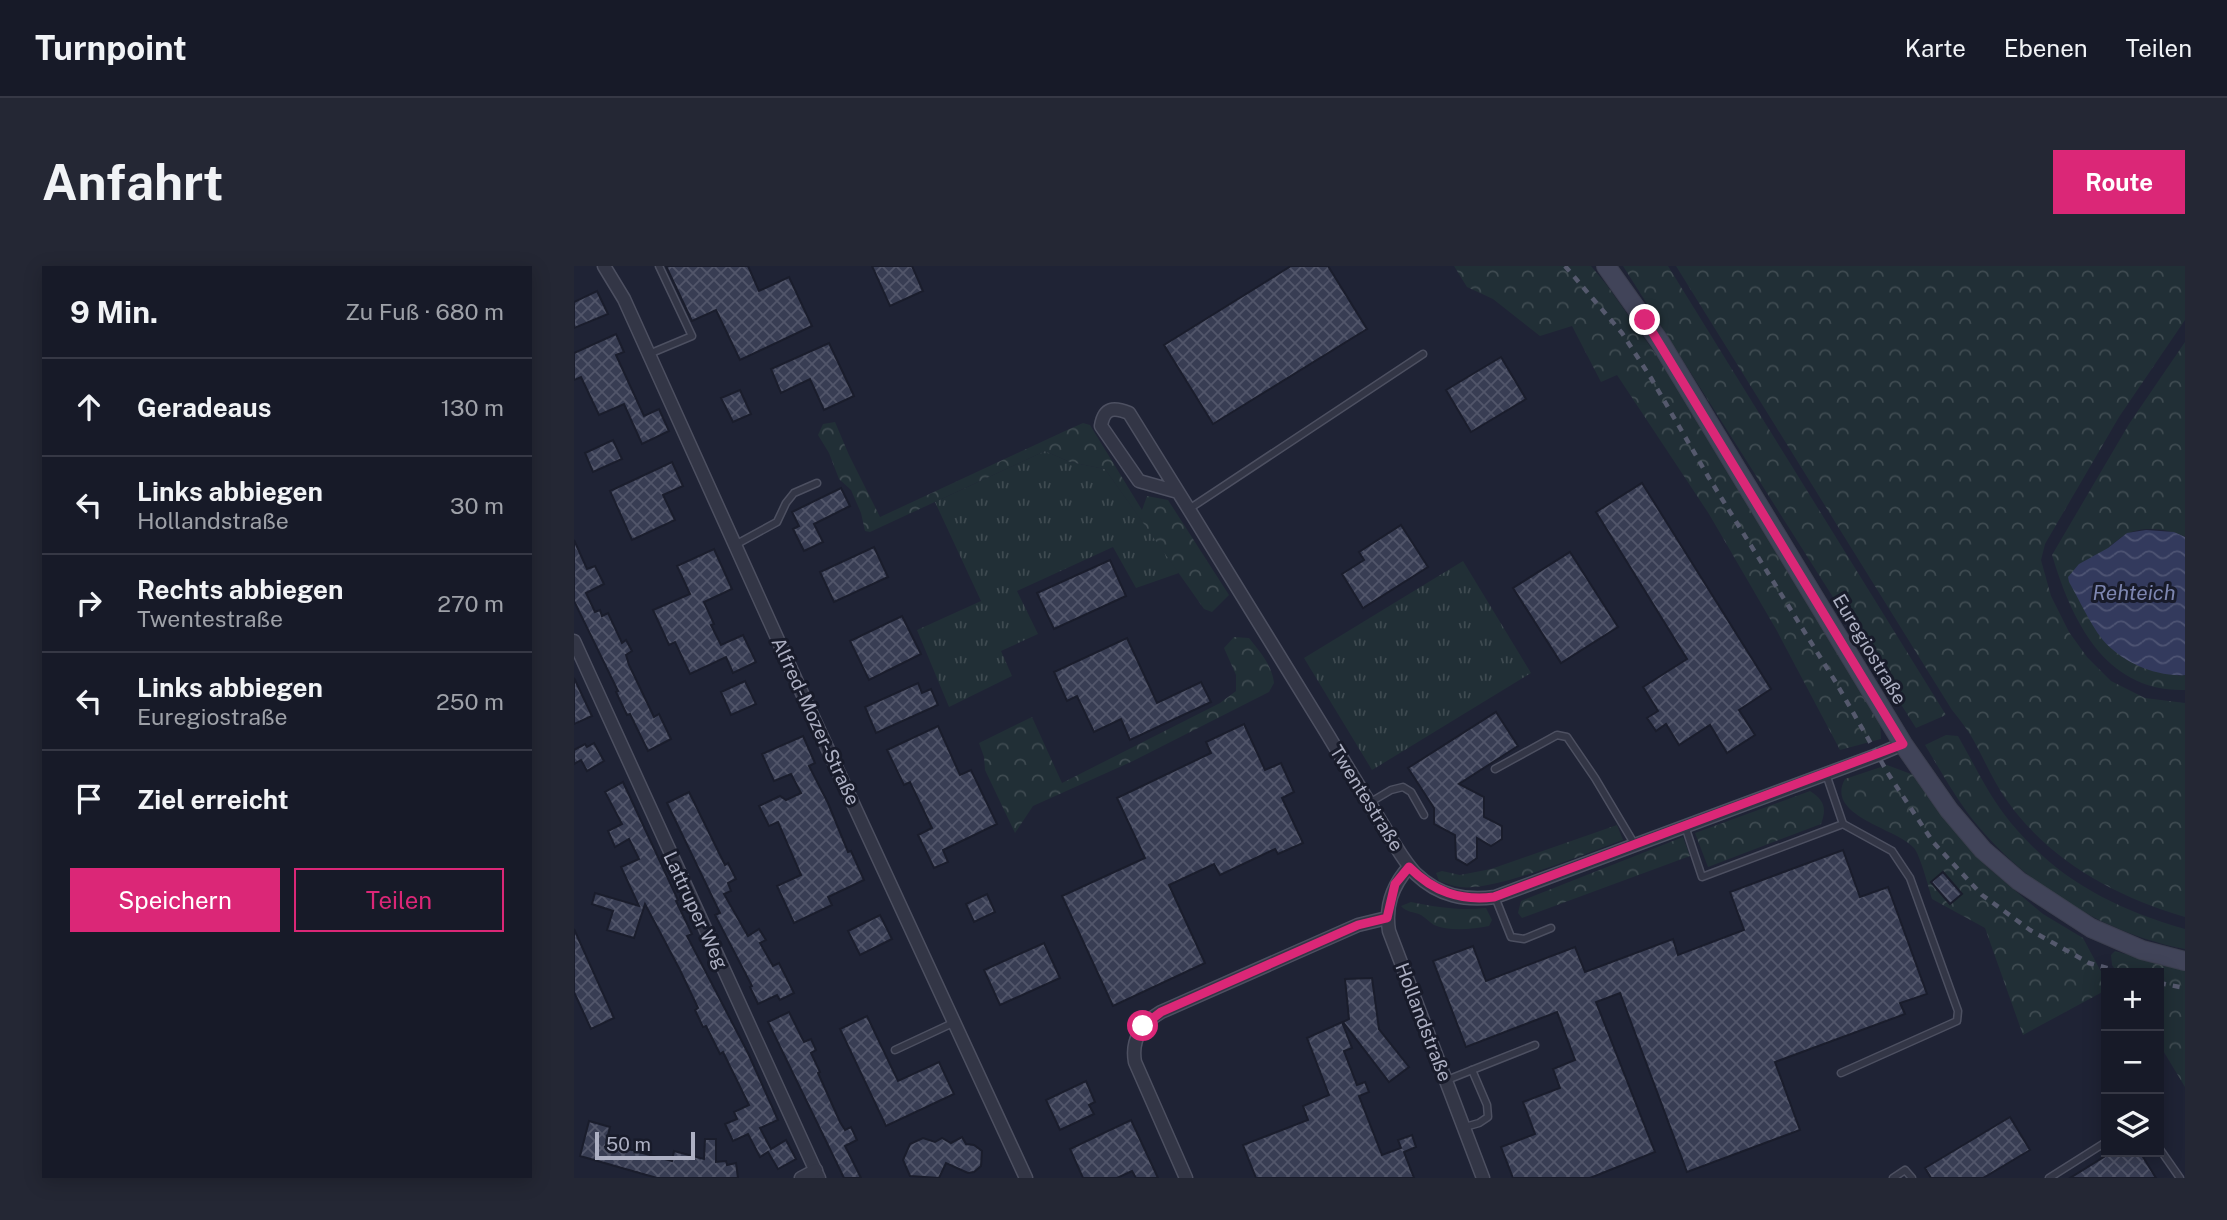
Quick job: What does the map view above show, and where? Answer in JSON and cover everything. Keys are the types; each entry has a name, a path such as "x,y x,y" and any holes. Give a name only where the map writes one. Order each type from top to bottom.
{"main road":[{"name":"Euregiostraße","path":"1606,266 1660,342 1903,744 1966,830 1983,850 2019,881 2091,928 2142,950 2185,961"}],"street":[{"name":"Alfred-Mozer-Straße","path":"604,266 624,299 1026,1178"},
{"name":"Twentestraße","path":"1178,492 1139,481 1101,426 1102,416 1108,409 1115,408 1129,413 1189,509 1409,867 1438,891 1458,898 1476,900 1494,897 1903,744"},
{"name":"Lattruper Weg","path":"574,641 817,1174"},
{"path":"1186,1178 1136,1062 1135,1044 1143,1026 1161,1012 1210,990 1358,925 1387,918 1395,884 1409,867"},
{"name":"Hollandstraße","path":"1387,918 1483,1178"},
{"path":"801,1178 817,1174"}],"lane":[{"path":"649,354 692,336 659,266"},
{"path":"1189,509 1423,354"},
{"path":"736,545 777,522 786,502 794,493 817,483"},
{"path":"1495,769 1557,735 1567,737 1635,845"},
{"path":"1826,774 1843,824 1892,850 1910,878 1958,1011 1957,1021 1841,1073"},
{"path":"1369,803 1391,790 1403,787 1411,792 1423,815"},
{"path":"1685,827 1702,877 1843,824"},
{"path":"1494,897 1511,937 1524,939 1551,928"},
{"path":"895,1050 955,1022"},
{"path":"1447,1080 1535,1045"},
{"path":"1465,1127 1488,1117 1487,1105 1472,1070"},
{"path":"2049,1178 2101,1145"},
{"path":"2164,1155 2180,1178"},
{"path":"1893,1178 1905,1170 1912,1178"}],"green space":[{"path":"1454,266 1591,266 1657,356 1880,714 1881,739 1840,750 1777,631 1709,514 1617,375 1601,382 1572,326 1540,336 1493,299 1467,287"},
{"path":"1623,266 1668,266 1946,715 1916,728"},
{"path":"1676,266 2185,266 2185,320 2119,417 2045,544 2041,560 2051,596 2069,632 2087,657 2111,681 2145,698 2185,703 2185,917 2134,899 2086,874 2044,842 2008,802 1972,737 1952,710"},
{"path":"2185,342 2185,537 2163,530 2139,530 2123,536 2108,548 2178,676 2185,675 2185,690 2157,687 2133,679 2113,666 2096,648 2082,627 2060,580 2052,555 2129,424"},
{"path":"835,422 880,517 1083,423 1090,425 1142,510 1147,496 1168,500 1229,595 1212,612 1204,609 1105,469 1070,462 1045,451 870,532 865,531 851,490 839,479 829,453 818,435 823,424"},
{"path":"1045,451 1070,462 1105,469 1179,573 1136,588 1113,547 1017,591 1038,634 1001,651 1012,676 949,707 917,630 981,601 935,502"},
{"path":"1463,561 1531,673 1372,770 1304,658"},
{"path":"1234,637 1249,638 1265,659 1274,683 1269,692 1133,761 1033,806 1015,833 985,770 979,743 1032,717 1062,783 1220,703 1236,691 1236,675 1224,648"},
{"path":"1946,735 1958,736 1997,805 2022,836 2042,855 2084,887 2108,900 2185,929 2185,949 2156,942 2098,920 2045,888 2021,869 1970,816 1925,745"},
{"path":"1887,765 1919,777 1950,824 1985,865 2043,914 2083,938 2101,972 2101,993 2023,1035 1985,928 1932,899 1922,864 1914,848 1866,820 1845,803 1841,792 1845,779"},
{"path":"1810,791 1823,805 1821,824 1708,867 1695,833"},
{"path":"1617,825 1623,840 1495,884 1460,887 1439,881 1436,873 1442,871 1460,875 1491,869"},
{"path":"1683,837 1690,856 1522,918 1518,913 1521,901"},
{"path":"1411,902 1448,908 1486,908 1492,920 1489,926 1476,928 1440,927 1401,906"},
{"path":"2115,951 2185,971 2185,1087 2164,1052 2164,968 2114,968 2111,955"}],"water":[{"name":"Rehteich","path":"2146,530 2174,532 2185,537 2185,675 2151,671 2119,655 2097,632 2069,582 2068,577 2079,564 2108,548 2127,533"}],"building":[{"path":"666,266 748,266 759,291 789,277 812,326 740,360 716,310 692,321"},
{"path":"872,266 912,266 923,291 890,306"},
{"path":"1291,266 1328,266 1367,329 1213,424 1164,345"},
{"path":"597,291 608,314 574,328 574,302"},
{"path":"616,334 624,352 616,355 644,416 659,409 669,431 642,444 624,404 599,415 581,377 574,380 574,353"},
{"path":"829,343 854,396 824,410 810,379 781,393 771,369"},
{"path":"1501,357 1526,399 1471,432 1446,390"},
{"path":"740,390 751,414 733,422 721,398"},
{"path":"613,440 622,459 593,472 585,453"},
{"path":"672,462 683,486 663,495 675,520 632,540 610,491"},
{"path":"1642,483 1771,689 1739,710 1755,735 1727,753 1710,725 1679,745 1666,724 1656,731 1647,718 1658,711 1643,687 1687,659 1596,512"},
{"path":"841,488 850,506 814,524 823,542 804,551 793,529 799,526 792,512"},
{"path":"1401,525 1428,567 1363,608 1342,574 1364,560 1359,552"},
{"path":"574,540 587,569 595,566 604,584 586,593 595,612 600,610 602,616 608,613 622,643 626,640 632,651 626,655 629,665 654,717 659,714 671,739 648,751 630,714 627,715 574,601"},
{"path":"874,547 888,577 834,602 820,572"},
{"path":"714,549 732,589 704,602 714,624 711,625 721,645 743,635 756,662 733,673 726,657 690,674 675,642 669,645 653,610 690,594 677,566"},
{"path":"1570,552 1618,627 1561,663 1513,588"},
{"path":"1110,560 1126,596 1054,629 1037,593"},
{"path":"902,616 921,654 869,680 850,641"},
{"path":"1127,638 1157,703 1201,682 1211,702 1130,740 1121,719 1094,732 1077,696 1067,701 1054,672"},
{"path":"574,678 592,716 574,724"},
{"path":"745,681 756,704 731,715 721,692"},
{"path":"918,683 922,693 931,689 938,705 876,733 865,707"},
{"path":"1496,712 1518,746 1459,784 1484,797 1484,817 1502,826 1502,839 1491,846 1477,838 1477,858 1467,865 1456,859 1455,835 1434,824 1434,808 1408,768"},
{"path":"1244,724 1265,770 1281,763 1294,792 1282,798 1303,843 1278,854 1275,849 1220,875 1214,864 1169,885 1205,963 1113,1006 1062,896 1145,858 1117,798 1211,753 1206,742"},
{"path":"938,726 960,775 971,770 997,824 943,850 948,862 934,868 918,835 932,828 910,782 904,785 887,750"},
{"path":"803,736 815,763 809,766 848,852 851,851 864,880 828,897 832,905 794,923 777,886 801,875 778,822 769,826 759,806 780,796 786,800 801,793 791,774 774,781 762,754"},
{"path":"594,743 604,761 587,771 581,760 574,764 574,750"},
{"path":"623,782 678,900 676,901 692,934 687,936 748,1053 778,1120 760,1128 771,1149 786,1140 796,1159 778,1169 768,1152 760,1157 748,1134 733,1141 725,1124 737,1119 734,1112 749,1105 723,1052 720,1054 706,1026 703,1027 695,1010 698,1008 645,904 634,938 607,930 613,911 592,904 595,893 639,906 621,867 639,859 629,839 615,847 608,831 622,824 605,792"},
{"path":"689,792 725,865 728,863 736,879 728,883 731,891 724,894 748,936 759,929 766,940 760,943 773,966 779,963 794,993 780,1000 777,995 758,1004 750,987 752,986 715,915 720,913 667,803"},
{"path":"1843,850 1860,897 1888,887 1927,994 1900,1003 1905,1014 1775,1062 1800,1130 1687,1172 1620,993 1596,1002 1655,1152 1590,1178 1513,1178 1501,1147 1535,1134 1523,1102 1560,1088 1553,1069 1575,1060 1557,1012 1466,1047 1433,961 1473,946 1486,981 1575,947 1585,972 1673,939 1678,955 1744,930 1730,892"},
{"path":"1943,872 1962,894 1950,904 1931,882"},
{"path":"987,894 995,912 974,922 966,904"},
{"path":"880,915 892,939 860,955 848,931"},
{"path":"574,929 614,1018 591,1029 574,992"},
{"path":"1044,943 1060,978 1000,1005 984,970"},
{"path":"1372,978 1379,1029 1409,1067 1389,1082 1343,1022 1349,1019 1345,979"},
{"path":"789,1012 804,1042 811,1039 816,1050 811,1053 840,1122 845,1130 851,1127 857,1140 845,1146 861,1178 844,1178 768,1022"},
{"path":"867,1016 898,1081 939,1062 954,1094 886,1126 840,1029"},
{"path":"1342,1022 1352,1048 1344,1051 1357,1085 1365,1082 1369,1092 1359,1096 1382,1155 1401,1148 1398,1140 1412,1135 1416,1147 1404,1152 1414,1178 1256,1178 1243,1145 1308,1120 1303,1106 1329,1095 1307,1038"},
{"path":"1086,1081 1095,1102 1089,1105 1094,1114 1060,1130 1046,1100"},
{"path":"2010,1117 2030,1150 1983,1178 1931,1178 1925,1168"},
{"path":"1131,1120 1158,1178 1136,1178 1132,1171 1117,1178 1083,1178 1070,1149"},
{"path":"589,1121 610,1127 608,1135 630,1142 628,1149 672,1161 674,1151 704,1159 705,1139 716,1139 716,1162 726,1161 727,1165 736,1163 738,1178 657,1178 580,1156"},
{"path":"962,1137 966,1144 974,1145 982,1151 981,1166 974,1172 968,1173 946,1163 939,1178 910,1176 903,1160 910,1144 923,1138 935,1142 942,1138 951,1143"},
{"path":"2104,1157 2143,1157 2156,1178 2070,1178"}],"railway":[{"path":"1565,266 1622,333 1651,378 1889,775 1933,842 1982,895 2030,930 2089,963 2107,968"},
{"path":"2164,984 2185,988"}],"route":[{"path":"1143,1026 1161,1012 1358,925 1387,918 1395,884 1409,867 1438,891 1458,898 1476,900 1494,897 1903,744 1645,320"}]}
